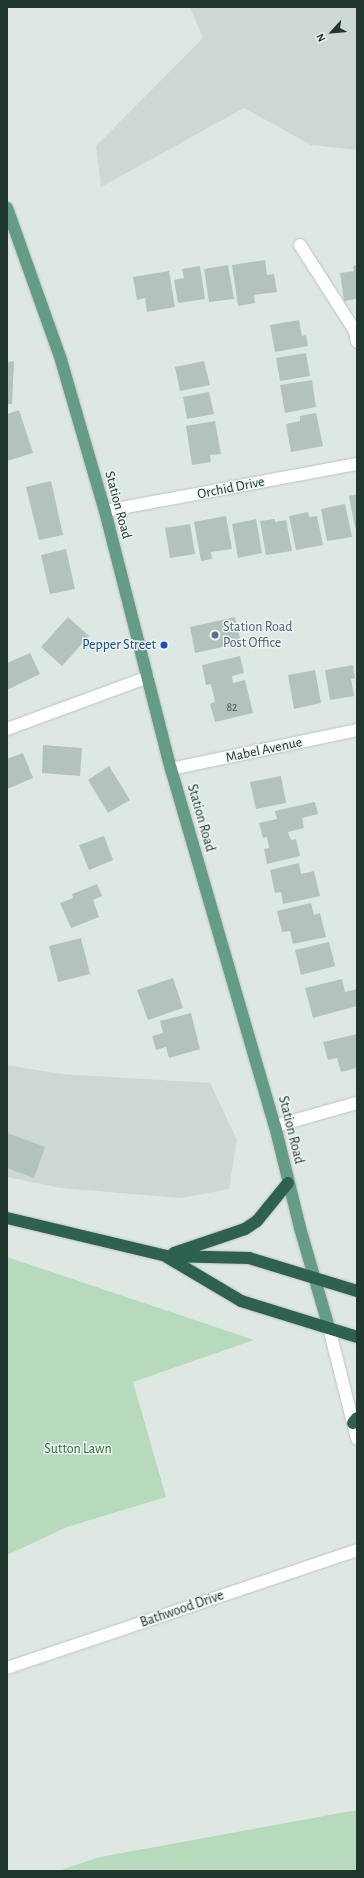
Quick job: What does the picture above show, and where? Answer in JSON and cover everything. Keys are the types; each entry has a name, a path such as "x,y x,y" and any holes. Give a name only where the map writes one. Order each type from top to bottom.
{"highway":[{"path":"166,1256 246,1229 257,1221 288,1183"},
{"path":"7,1218 166,1256 249,1258 357,1291"},
{"path":"166,1256 240,1301 357,1337"}],"main road":[{"name":"Station Road","path":"7,208 62,360 105,511 171,769 275,1126 288,1183 329,1328"}],"street":[{"path":"300,245 355,331 357,342"},
{"name":"Orchid Drive","path":"105,511 357,464"},
{"path":"7,729 148,677"},
{"name":"Mabel Avenue","path":"171,769 357,730"},
{"path":"275,1126 357,1103"},
{"name":"Station Road","path":"329,1328 355,1420 357,1439"},
{"name":"Bathwood Drive","path":"7,1668 357,1550"}],"shaded area":[{"path":"190,7 357,7 357,150 311,145 244,108 101,187 96,146 203,38"},
{"path":"7,1065 62,1074 210,1083 237,1140 229,1189 181,1198 61,1188 7,1177"}],"green space":[{"name":"Sutton Lawn","path":"7,1257 254,1340 133,1382 166,1497 67,1527 7,1555"},
{"path":"357,1810 357,1871 58,1871 100,1857"}],"building":[{"path":"265,260 267,275 274,274 277,292 254,295 255,303 238,306 232,265"},
{"path":"228,265 234,299 209,302 204,269"},
{"path":"357,265 357,299 344,301 340,273 354,271 353,266"},
{"path":"200,266 205,299 178,303 174,280 184,278 182,269"},
{"path":"169,271 175,307 147,312 145,298 137,300 133,277"},
{"path":"299,320 302,336 306,335 308,346 275,352 270,325"},
{"path":"306,353 310,376 280,381 276,358"},
{"path":"14,361 12,404 7,404 7,362"},
{"path":"204,361 210,385 180,391 175,367"},
{"path":"312,380 316,407 285,413 280,385"},
{"path":"209,392 214,414 187,419 183,397"},
{"path":"19,410 33,453 7,461 7,414"},
{"path":"316,413 323,446 291,452 286,424 300,421 300,416"},
{"path":"215,421 221,454 210,455 211,462 192,465 186,426"},
{"path":"51,481 63,535 39,540 26,487"},
{"path":"357,494 357,527 355,528 349,496"},
{"path":"345,504 352,537 327,541 321,509"},
{"path":"308,512 309,517 317,516 323,545 296,550 289,516"},
{"path":"226,516 232,549 211,552 212,559 201,561 194,522"},
{"path":"256,519 262,553 238,558 232,524"},
{"path":"275,519 275,522 286,520 292,551 266,555 260,521"},
{"path":"190,524 195,554 170,558 165,528"},
{"path":"66,549 75,589 50,594 41,555"},
{"path":"68,617 89,636 62,666 41,647"},
{"name":"Station Road Post Office","path":"235,617 241,643 195,653 190,627"},
{"path":"30,653 40,674 7,690 7,663"},
{"path":"240,656 244,673 232,676 233,683 245,680 253,713 215,722 210,704 215,702 211,684 206,685 202,665"},
{"path":"353,665 355,678 351,679 354,696 330,700 325,670"},
{"path":"315,670 321,703 294,709 288,675"},
{"path":"43,745 82,748 80,776 42,773"},
{"path":"23,753 33,778 7,789 7,759"},
{"path":"109,766 130,800 108,813 88,780"},
{"path":"281,776 286,803 256,809 250,782"},
{"path":"315,802 318,814 302,818 304,828 288,832 291,840 296,839 300,856 267,864 264,849 269,848 267,837 263,838 259,823 277,819 275,811"},
{"path":"104,836 113,860 89,870 79,845"},
{"path":"299,863 301,874 314,871 320,896 283,904 281,892 275,893 270,870"},
{"path":"97,884 102,896 93,900 99,917 71,928 60,903 73,898 72,894"},
{"path":"311,903 314,915 320,913 326,937 293,944 290,931 282,932 277,911"},
{"path":"81,938 90,974 58,982 49,946"},
{"path":"329,942 335,966 301,975 295,950"},
{"path":"173,978 183,1008 148,1020 137,990"},
{"path":"342,979 345,992 357,989 357,1006 313,1018 305,988"},
{"path":"191,1013 200,1049 169,1058 166,1047 156,1050 152,1036 163,1033 160,1021"},
{"path":"357,1034 357,1068 341,1072 337,1058 328,1060 323,1042"},
{"path":"7,1133 45,1147 34,1178 7,1168"}],"place":[{"name":"Station Road Post Office","path":"215,635"},
{"name":"Pepper Street","path":"164,645"}]}
